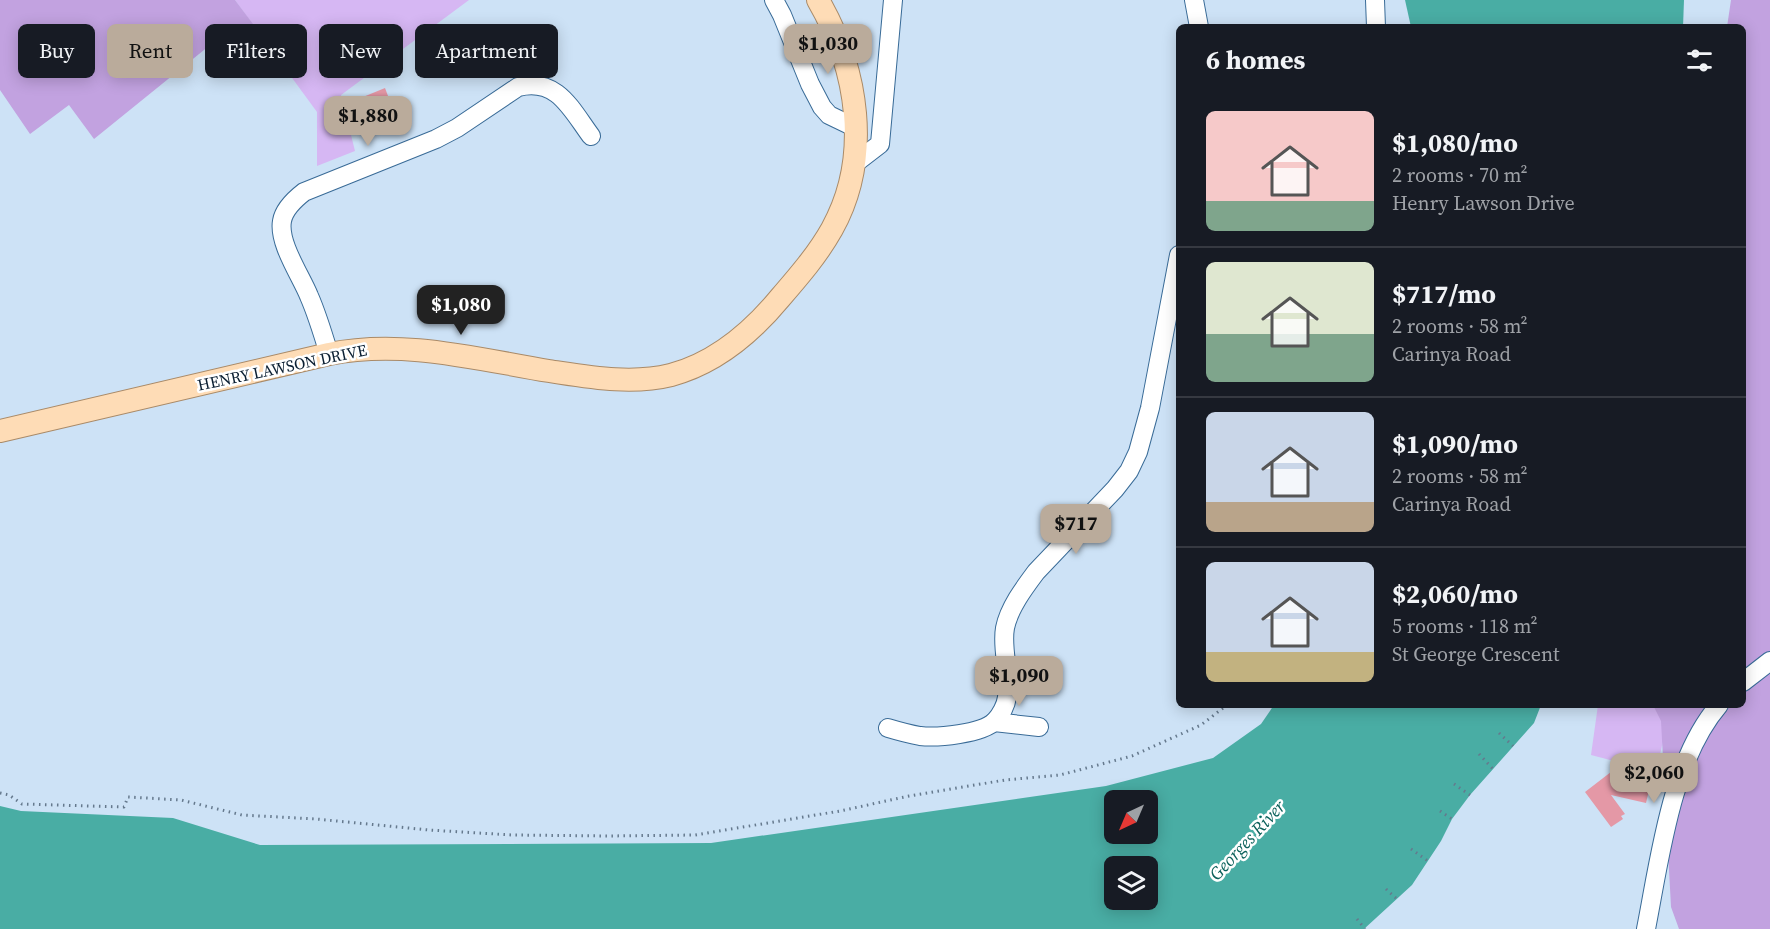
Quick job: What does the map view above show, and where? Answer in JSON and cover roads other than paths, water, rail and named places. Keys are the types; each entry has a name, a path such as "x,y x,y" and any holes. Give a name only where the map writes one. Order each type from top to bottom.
{"main road":[{"name":"HENRY LAWSON DRIVE","path":"0,431 329,354 377,348 410,349 567,374 615,379 657,378 686,370 714,357 741,339 792,284 818,250 839,216 849,190 854,164 855,110 847,68 835,32 818,0"}],"street":[{"path":"774,0 822,107 829,115 856,128"},
{"path":"854,164 880,144 893,0"},
{"path":"1194,0 1198,24"},
{"path":"1376,0 1376,24"},
{"path":"329,354 309,296 282,233 282,221 294,200 304,192 436,139 457,128 518,87 540,85 560,95 591,136"},
{"path":"888,728 920,736 941,736 983,728 994,722 1007,700 1005,628 1010,613 1047,558 1115,489 1129,471 1138,452 1150,408 1176,271"},
{"path":"1746,680 1770,662"},
{"path":"1646,929 1681,773 1695,740 1717,708"},
{"path":"994,722 1039,727"}],"water":[{"path":"1405,0 1684,0 1683,24 1410,24"},
{"name":"Georges River","path":"1272,708 1540,708 1534,723 1470,795 1452,819 1441,841 1412,885 1364,929 0,929 0,806 21,811 173,818 260,845 711,843 1106,786 1213,758 1261,724"}]}
